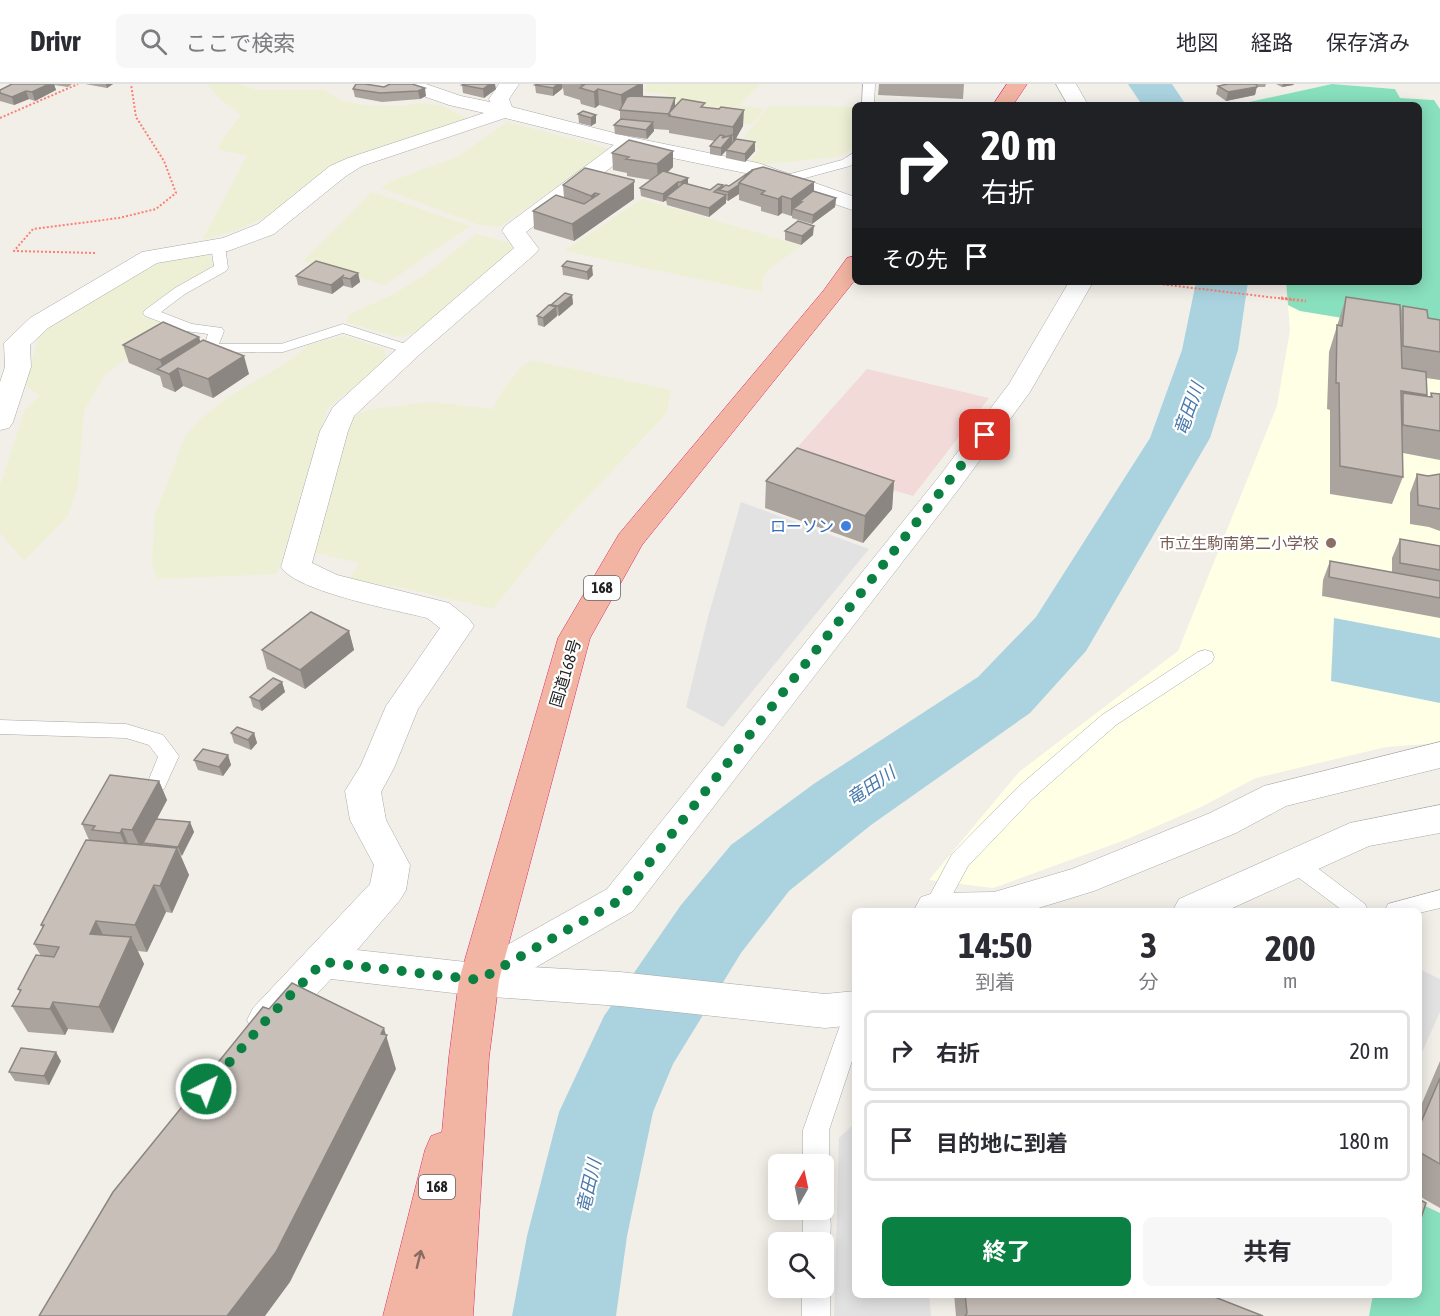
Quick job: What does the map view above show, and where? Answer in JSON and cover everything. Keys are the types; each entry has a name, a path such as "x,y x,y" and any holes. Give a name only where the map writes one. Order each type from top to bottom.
{"highway":[{"path":"1005,102 1017,84"},
{"name":"国道168号","path":"469,1058 479,980 574,638 629,541 832,295 852,267"},
{"name":"168","path":"406,1316 469,1058"},
{"name":"168","path":"450,1316 469,1058"}],"street":[{"path":"407,84 456,100 630,143 750,168 852,203"},
{"path":"504,111 499,99 509,84"},
{"path":"1066,84 1076,102"},
{"path":"0,422 18,368 17,343 39,323 150,257 228,244 266,229 338,171 356,162 484,120 504,111"},
{"path":"245,1045 387,890 392,865 368,820 363,791 376,768 403,706 458,626 438,610 327,582 296,567 334,431 342,413 410,350 527,249 513,231 630,143"},
{"path":"479,980 620,900 948,484 1021,386 1073,285"},
{"path":"994,908 1081,881 1223,823 1276,795 1440,755"},
{"path":"1196,908 1363,833 1440,819"},
{"path":"323,962 479,980 620,989 845,1012"}],"lane":[{"path":"868,102 869,84"},
{"path":"783,180 846,163 852,158"},
{"path":"218,246 221,268 180,291 150,313 190,328 217,331 210,349 283,348 301,340 343,328 410,350"},
{"path":"935,908 960,860 1025,793 1109,720 1205,657"},
{"path":"0,727 126,731 156,740 169,756 157,784"},
{"path":"1295,863 1354,908"},
{"path":"1404,908 1440,899"},
{"path":"816,1154 816,1130 845,1012"},
{"path":"816,1298 816,1316"}],"path":[{"path":"0,118 78,84"},
{"path":"131,84 132,113 163,159 176,193 156,209 89,223 33,229 14,251 54,254 134,254 150,257"},
{"path":"1169,285 1306,301"}],"shaded area":[{"path":"207,84 240,84 257,90 324,90 343,101 365,105 402,106 420,103 440,105 469,119 299,193 268,216 237,230 202,240 247,156 221,150 218,146 241,115 221,100"},
{"path":"647,84 761,84 739,105 764,109 752,125 658,110 668,94 644,91"},
{"name":"市立生駒南第二小学校","path":"1332,84 1395,89 1400,98 1434,100 1440,109 1440,743 1386,747 1256,778 1201,807 1125,840 993,888 929,880 1019,772 1178,651 1277,406 1290,330 1286,285 1422,285 1422,102 1249,102"},
{"path":"769,106 852,107 852,149 837,157 758,165 749,162 760,149 738,145"},
{"path":"507,122 612,149 499,227 477,224 381,188 391,181 457,157"},
{"path":"372,192 470,226 385,285 303,261"},
{"path":"642,199 801,246 768,270 763,278 762,292 564,251"},
{"path":"476,234 510,243 517,251 417,333 397,337 346,322 348,315 394,294 426,274"},
{"path":"210,252 210,260 216,259 214,267 141,316 184,331 132,354 105,375 84,411 78,485 68,516 24,561 0,533 0,486 25,409 40,396 25,385 40,332 146,267"},
{"path":"343,336 384,348 387,361 327,409 277,574 157,579 152,562 155,515 185,436 225,399 289,361 308,345"},
{"path":"531,360 671,390 667,413 557,529 493,609 404,588 349,579 359,563 310,552 354,415 373,409 430,402 493,409 501,393 520,368"},
{"path":"867,369 989,398 913,496 787,459"},
{"path":"741,502 869,549 723,727 686,707 708,617"},
{"path":"1422,970 1440,979 1440,1012 1422,1052"},
{"path":"852,1126 852,1298 929,1298 931,1316 834,1316 839,1138"}],"green space":[{"path":"1332,84 1395,89 1400,98 1434,100 1440,109 1440,334 1300,311 1288,305 1286,285 1422,285 1422,102 1249,102"},
{"path":"1422,1204 1440,1213 1440,1316 1369,1316 1372,1298 1422,1298"}],"water":[{"path":"1334,618 1440,638 1440,703 1331,681"}],"building":[{"path":"12,84 49,84 32,92 26,91 12,97 0,93 0,90"},
{"path":"356,84 384,87 390,84 412,84 425,88 418,91 380,93 353,89"},
{"path":"490,84 483,89 462,85"},
{"path":"558,84 553,88 535,85"},
{"path":"580,84 640,84 621,95 598,89 594,92 580,88 584,85"},
{"path":"1255,84 1257,87 1228,92 1218,86"},
{"path":"627,97 675,98 669,114 620,110"},
{"path":"682,99 705,103 701,107 744,110 733,127 669,116 668,114"},
{"path":"583,111 596,115 591,118 578,114"},
{"path":"621,119 653,122 646,130 614,125"},
{"path":"720,135 724,136 722,138 732,135 721,148 710,146"},
{"path":"736,139 755,142 745,154 726,150"},
{"path":"629,140 673,151 657,164 626,159 629,157 612,153"},
{"path":"763,167 814,182 791,199 782,196 778,199 761,194 765,191 739,183 752,170"},
{"path":"585,168 634,180 634,182 572,224 533,211 556,195 584,204 599,194 595,193 591,196 563,185"},
{"path":"663,171 688,178 678,182 663,194 640,188"},
{"path":"751,171 739,185 728,192 719,190 726,185 729,186"},
{"path":"684,183 710,190 718,184 723,185 714,192 726,195 709,208 666,197"},
{"path":"813,191 836,198 813,215 793,209 802,202 799,202"},
{"path":"798,221 814,226 802,236 785,231"},
{"path":"316,261 358,273 350,279 342,277 344,275 331,285 296,276"},
{"path":"567,261 592,266 587,272 562,266"},
{"path":"565,293 572,295 558,306 551,305"},
{"path":"1346,297 1400,305 1402,368 1426,372 1427,395 1401,391 1403,477 1340,466 1339,383 1336,383 1337,325 1342,326"},
{"path":"549,305 556,307 543,318 537,316"},
{"path":"1403,306 1427,310 1428,318 1440,320 1440,352 1403,346"},
{"path":"163,322 199,337 160,360 123,345"},
{"path":"203,340 244,356 208,379 178,368 169,374 157,369"},
{"path":"1403,393 1432,397 1431,393 1440,394 1440,431 1403,425"},
{"path":"797,448 894,481 865,516 766,481"},
{"path":"1417,474 1428,476 1440,474 1440,509 1418,505"},
{"path":"1400,539 1440,546 1440,570 1400,563"},
{"path":"1330,561 1440,581 1440,598 1329,577"},
{"path":"311,612 349,631 300,670 262,650"},
{"path":"273,678 282,682 259,701 250,697"},
{"path":"237,727 254,733 248,740 231,733"},
{"path":"203,749 228,755 219,767 194,760"},
{"path":"110,775 159,781 132,830 122,829 120,833 92,830 95,826 82,824"},
{"path":"156,819 190,822 178,847 143,843"},
{"path":"86,840 177,848 160,886 154,885 135,925 96,921 90,934 131,937 99,1007 53,1002 50,1009 12,1006 21,990 18,989 36,955 54,957 59,947 34,944 44,925 41,925"},
{"path":"292,983 384,1028 381,1034 387,1035 276,1252 227,1316 39,1316 113,1192 263,1007 269,1009"},
{"path":"21,1048 56,1052 44,1076 9,1072"},
{"path":"1440,1078 1440,1164 1422,1154 1422,1120"},
{"path":"1422,1201 1426,1203 1422,1215"},
{"path":"965,1298 1217,1298 1263,1316 965,1316 967,1313"}],"waterway":[{"name":"竜田川","path":"1150,84 1162,102"},
{"name":"竜田川","path":"564,1316 577,1236 606,1112 636,1044 711,929 760,868 843,804 1004,695 1061,634 1180,438 1210,350 1221,285"}],"place":[{"name":"ローソン","path":"846,526"},
{"name":"市立生駒南第二小学校","path":"1331,543"}],"route":[{"path":"206,1089 268,1018 323,962 479,980 620,900 985,435"}]}
